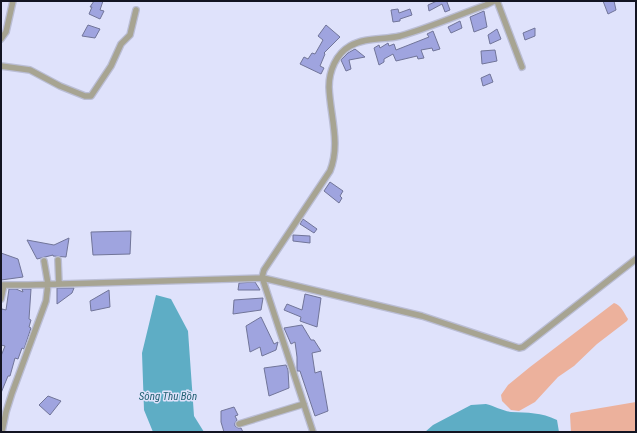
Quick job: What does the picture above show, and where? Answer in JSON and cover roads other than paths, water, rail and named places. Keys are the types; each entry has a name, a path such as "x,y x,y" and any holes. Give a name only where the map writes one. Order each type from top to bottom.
{"street":[{"path":"1,39 6,32 13,1"},
{"path":"313,432 262,278 264,270 330,171 334,162 334,132 329,97 329,83 330,74 334,63 339,55 350,45 400,36 486,6 496,1 522,67"},
{"path":"1,66 30,70 60,86 76,91 85,96 91,96 111,66 120,44 130,35 136,10"},
{"path":"1,300 2,285 262,278 422,316 519,348 523,347 636,259"},
{"path":"58,260 59,284"},
{"path":"2,432 3,411 46,301 48,284 44,261"},
{"path":"239,424 304,404"}],"water":[{"name":"Sông Thu Bồn","path":"156,295 171,299 188,331 194,416 204,432 153,432 144,410 142,353"},
{"path":"486,404 511,412 534,413 551,417 557,420 559,432 425,432 433,425 471,405"}]}
